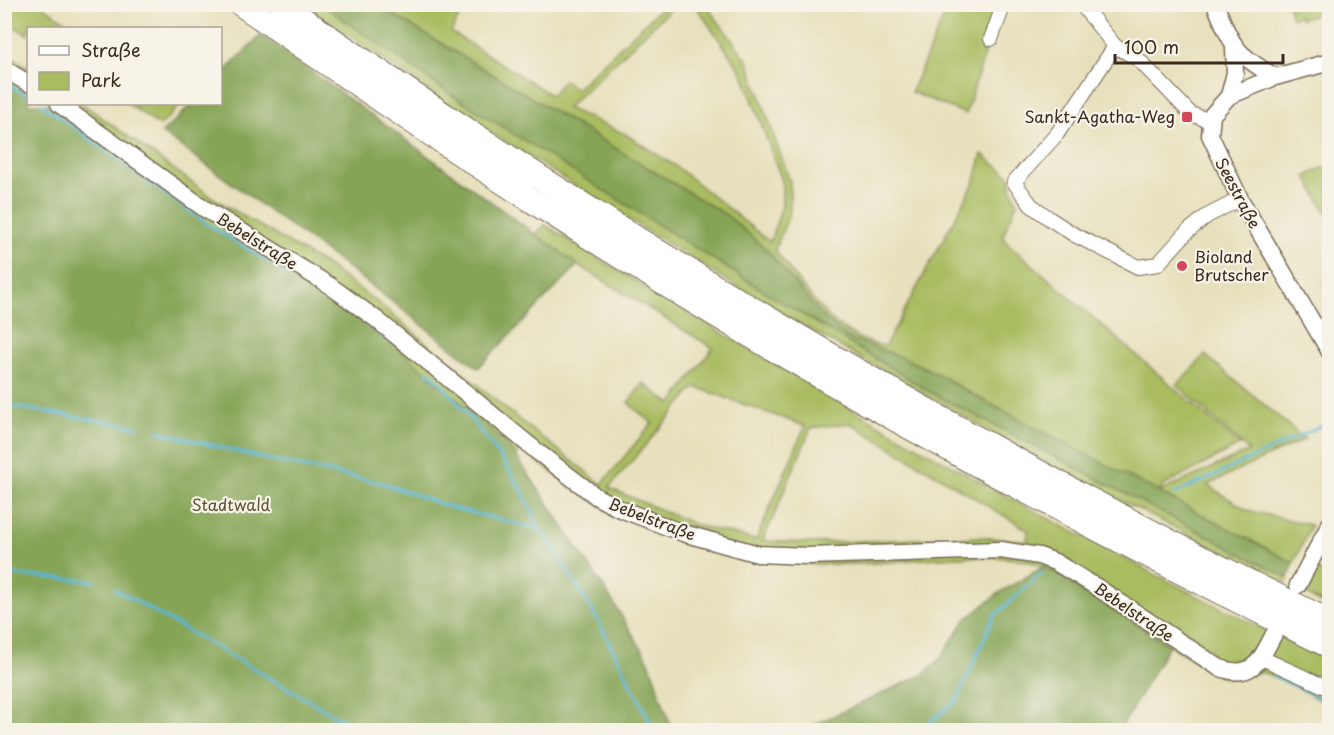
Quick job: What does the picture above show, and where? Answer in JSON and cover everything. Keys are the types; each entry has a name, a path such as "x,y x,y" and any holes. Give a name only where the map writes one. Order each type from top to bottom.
{"highway":[{"path":"241,4 530,200 816,374 1105,534 1329,646"},
{"path":"282,4 540,180 704,283 827,355 1112,512 1329,622"}],"street":[{"path":"991,39 1004,4"},
{"path":"1081,4 1115,46 1138,59 1191,114 1210,121 1216,108 1229,96 1275,77 1329,62"},
{"path":"1215,4 1234,48 1234,73 1229,96"},
{"path":"1115,46 1057,134 1014,182 1031,205 1073,234 1138,267 1149,267 1158,264 1187,232 1207,216 1240,199"},
{"path":"1234,48 1254,65 1275,77"},
{"path":"4,69 27,82"},
{"name":"Bebelstraße","path":"60,105 205,209 329,285 376,319 539,453 597,497 618,508 683,533 758,554 819,556 1000,550 1030,554 1055,562 1095,586 1218,667 1230,672 1243,672 1254,667 1262,658"},
{"name":"Seestraße","path":"1210,121 1210,135 1240,199 1329,352"},
{"path":"1298,585 1329,524"},
{"path":"1274,634 1262,658 1329,689"}],"green space":[{"path":"4,5 41,5 74,27 27,27 27,34 5,21"},
{"path":"305,5 323,5 452,95 932,393 1288,578 1286,584 1041,460 761,302 461,114"},
{"path":"323,5 377,5 728,216 768,251 820,314 847,337 906,359 938,374 977,397 1294,563 1288,578 932,393 767,293 452,95"},
{"path":"377,5 460,5 464,7 451,32 551,95 564,80 576,89 664,5 675,5 567,108 625,134 677,167 770,242 782,206 782,181 743,74 695,5 706,5 748,61 790,182 790,212 775,250 809,295 835,322 850,333 885,346 974,183 982,154 1011,177 1011,187 1017,203 1003,235 1005,241 1240,445 1163,486 1159,492 1249,451 1177,385 1205,355 1305,439 1207,485 1247,510 1311,525 1294,563 977,397 938,374 906,359 847,337 820,314 768,251 728,216"},
{"path":"949,5 999,5 966,114 911,92"},
{"path":"1288,5 1301,5 1302,7 1329,5 1329,10 1301,19 1299,15 1292,18"},
{"path":"261,35 578,265 478,368 347,267 162,133 191,105 222,105 222,74"},
{"path":"4,54 27,66 27,94 5,82"},
{"name":"Stadtwald","path":"4,82 27,94 27,105 43,105 207,224 371,325 487,425 516,456 603,586 649,661 672,730 5,730"},
{"path":"43,105 84,105 215,199 324,264 376,301 521,421 602,484 652,423 628,403 643,383 671,404 713,348 578,265 536,234 545,225 833,399 931,454 1128,561 1329,660 1329,705 1272,675 1259,672 1229,678 1220,676 1064,575 1021,560 978,557 849,564 802,564 714,551 673,538 633,522 594,501 557,477 521,448 516,456 487,425 371,325 207,224","holes":["695,387 805,426 756,540 696,525 609,488","850,423 1028,530 1027,541 981,537 810,543 763,541 811,428"]},
{"path":"129,105 180,105 160,126"},
{"path":"1329,165 1329,218 1306,176"},
{"path":"1045,566 1169,645 1120,730 803,730 922,675 939,660 965,620 1000,592"},
{"path":"1317,570 1329,575 1329,607 1306,595"}],"waterway":[{"path":"4,82 27,94"},
{"path":"43,105 207,224 362,319 389,341"},
{"path":"427,371 440,382 496,451 520,488 539,529"},
{"path":"4,405 138,427"},
{"path":"1174,494 1330,422"},
{"path":"157,431 266,459 382,483 453,508 539,529 548,539 595,615 650,721 649,730"},
{"path":"920,730 957,700 994,616 1042,573"},
{"path":"4,574 95,581"},
{"path":"115,589 360,730"},
{"path":"1274,676 1330,703"}],"place":[{"name":"Sankt-Agatha-Weg","path":"1187,117"},
{"name":"Bioland Brutscher","path":"1182,266"}]}
